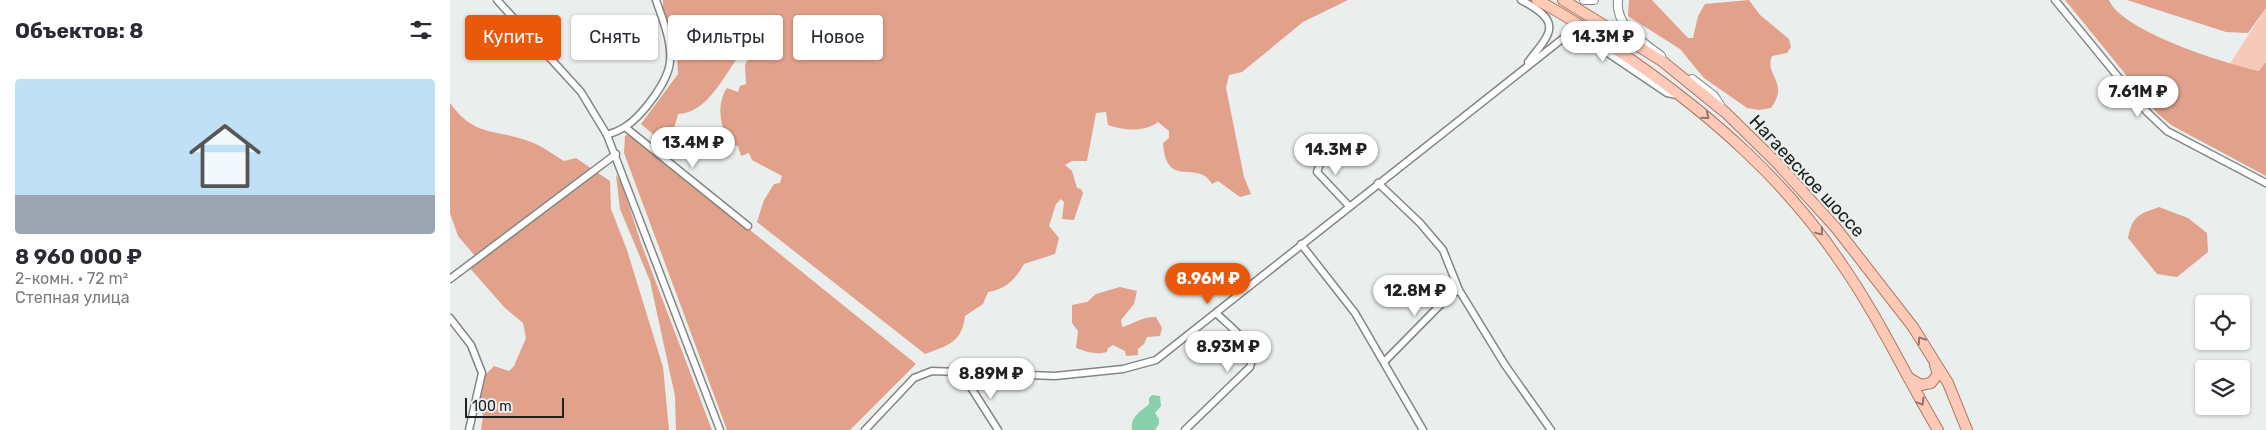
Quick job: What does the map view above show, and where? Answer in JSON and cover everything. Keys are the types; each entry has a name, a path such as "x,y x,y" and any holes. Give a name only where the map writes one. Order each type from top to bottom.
{"main road":[{"name":"Нагаевское шоссе","path":"1537,0 1573,19 1683,96 1768,172 1800,207 1843,264 1938,430"},
{"name":"Нагаевское шоссе","path":"1563,0 1662,61 1726,113 1776,162 1836,228 1897,306 1932,356 1948,384 1967,430"},
{"path":"1904,372 1916,384 1931,383 1938,374 1932,356"}],"street":[{"path":"497,0 581,92 607,135 616,154 720,430"},
{"path":"607,135 625,127 636,118 660,88 668,71 670,50 656,0"},
{"path":"1520,0 1542,14 1550,27 1544,44 1522,69"},
{"path":"1584,0 1594,0"},
{"path":"1618,0 1619,16 1628,29 1714,96 1726,113"},
{"path":"2055,0 2147,112 2167,131 2266,183"},
{"path":"865,430 914,378 932,371 1055,376 1123,369 1156,360 1348,206 1566,36 1581,35 1667,93 1683,96"},
{"path":"625,127 748,226"},
{"path":"1333,146 1320,161 1317,172 1348,206"},
{"path":"450,279 477,261 616,154"},
{"path":"1378,183 1420,223 1443,250 1459,290 1505,365 1551,430"},
{"path":"1301,244 1355,313 1423,430"},
{"path":"1384,362 1449,296 1459,290"},
{"path":"1185,430 1250,366 1252,359 1246,343 1216,312"},
{"path":"450,318 470,346 482,373 469,430"},
{"path":"971,374 970,386 998,430"}],"shaded area":[{"path":"663,0 1348,0 1303,22 1242,72 1229,75 1226,88 1244,177 1251,194 1240,197 1218,181 1212,184 1199,173 1183,172 1170,166 1165,157 1163,143 1169,138 1169,131 1158,122 1146,128 1133,130 1108,125 1106,112 1096,113 1087,161 1072,161 1065,165 1072,171 1077,188 1081,189 1083,193 1074,220 1062,219 1064,202 1061,199 1056,204 1049,226 1059,238 1055,254 1024,264 1009,283 1000,289 988,292 983,304 965,316 961,332 957,338 941,348 925,354 757,222 764,200 774,184 780,183 782,176 752,160 749,153 741,156 738,146 734,145 734,150 713,159 704,158 725,133 720,110 722,99 727,88 738,92 740,86 746,84 745,65 748,60 783,60 783,15 668,15 668,26 663,8"},
{"path":"1629,0 1652,0 1688,38 1693,38 1698,16 1705,4 1749,0 1760,15 1789,39 1791,47 1787,53 1772,56 1771,69 1778,85 1778,92 1771,108 1759,110 1747,108 1704,78 1680,49 1628,16"},
{"path":"2065,0 2109,0 2118,12 2133,23 2153,34 2200,54 2259,71 2266,62 2266,176 2171,125 2157,113"},
{"path":"2127,0 2266,0 2266,8 2248,33 2226,32"},
{"path":"2266,8 2266,62 2259,71 2229,65"},
{"path":"677,60 736,60 712,95 697,108 678,114 673,130 660,140 641,124 678,74"},
{"path":"450,103 469,122 478,127 531,142 564,161 576,158 610,181 611,209 627,250 663,367 669,430 481,430 483,416 475,389 480,380 494,366 509,371 514,366 526,338 523,323 505,308 468,266 475,256 458,236 450,213"},
{"path":"630,133 916,364 850,430 727,430 624,153 625,136"},
{"path":"616,175 621,181 641,243 712,430 676,430 675,396 650,281 620,209"},
{"path":"2159,207 2188,218 2207,233 2208,252 2177,277 2157,274 2128,238 2134,220 2141,214"},
{"path":"1120,287 1137,291 1134,304 1121,320 1122,327 1142,319 1156,317 1162,328 1160,336 1147,337 1144,344 1138,349 1138,355 1126,356 1125,351 1113,345 1108,348 1107,352 1099,353 1087,352 1076,348 1078,331 1072,323 1072,305 1087,302 1096,294"},
{"path":"1152,395 1160,396 1161,406 1155,413 1159,419 1159,424 1155,430 1132,430 1134,418 1149,404 1149,398"}]}
